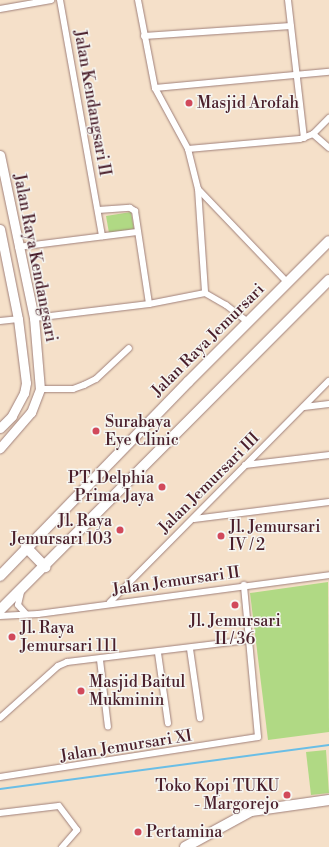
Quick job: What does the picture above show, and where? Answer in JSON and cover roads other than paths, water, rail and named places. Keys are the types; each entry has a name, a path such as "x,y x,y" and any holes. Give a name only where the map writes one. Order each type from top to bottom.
{"main road":[{"name":"Jalan Raya Kendangsari","path":"0,156 34,318 37,339 40,389 31,412 0,448"},
{"name":"Jalan Raya Kendangsari","path":"0,229 2,249 22,341 26,383 24,393 12,416 0,428"},
{"name":"Jalan Raya Jemursari","path":"0,576 26,547 329,241"},
{"path":"0,610 45,567 329,280"},
{"path":"22,341 37,339"},
{"path":"26,547 45,567"},
{"path":"185,847 251,811 329,800"}],"street":[{"path":"0,9 51,0"},
{"name":"Jalan Kendangsari II","path":"60,0 102,236"},
{"path":"138,0 155,88 188,149 198,190 205,294"},
{"path":"288,0 297,75 302,139"},
{"path":"144,36 291,26"},
{"path":"155,88 329,72"},
{"path":"188,149 302,139 314,134 329,118"},
{"path":"314,134 329,148"},
{"path":"198,190 287,282"},
{"path":"98,210 134,209 150,304"},
{"path":"18,247 137,232"},
{"path":"34,318 150,304 205,294 226,305 248,322"},
{"path":"0,321 18,320"},
{"path":"40,389 73,389 84,385 96,379 129,348"},
{"name":"Jalan Jemursari III","path":"108,603 194,519 245,465 329,381"},
{"path":"304,407 329,404"},
{"path":"245,465 329,455"},
{"path":"194,519 329,502"},
{"name":"Jalan Jemursari II","path":"0,616 26,614 329,574"},
{"path":"0,718 58,666 250,640 244,585"},
{"path":"21,590 18,605 26,614"},
{"name":"Jalan Jemursari XI","path":"0,777 255,739 260,733 250,640"},
{"path":"190,649 200,718"},
{"path":"158,653 168,723"},
{"path":"100,660 108,727"},
{"path":"0,813 59,806 77,830 62,847"}],"waterway":[{"path":"0,789 329,745"}],"place":[{"name":"Masjid Arofah","path":"189,103"},
{"name":"Surabaya Eye Clinic","path":"96,431"},
{"name":"PT. Delphia Prima Jaya","path":"162,487"},
{"name":"Jl. Raya Jemursari 103","path":"120,530"},
{"name":"Jl. Jemursari IV / 2","path":"221,536"},
{"name":"Jl. Jemursari II / 36","path":"235,605"},
{"name":"Jl. Raya Jemursari 111","path":"12,637"},
{"name":"Masjid Baitul Mukminin","path":"81,691"},
{"name":"Toko Kopi TUKU - Margorejo","path":"287,795"},
{"name":"Pertamina","path":"138,832"}]}
